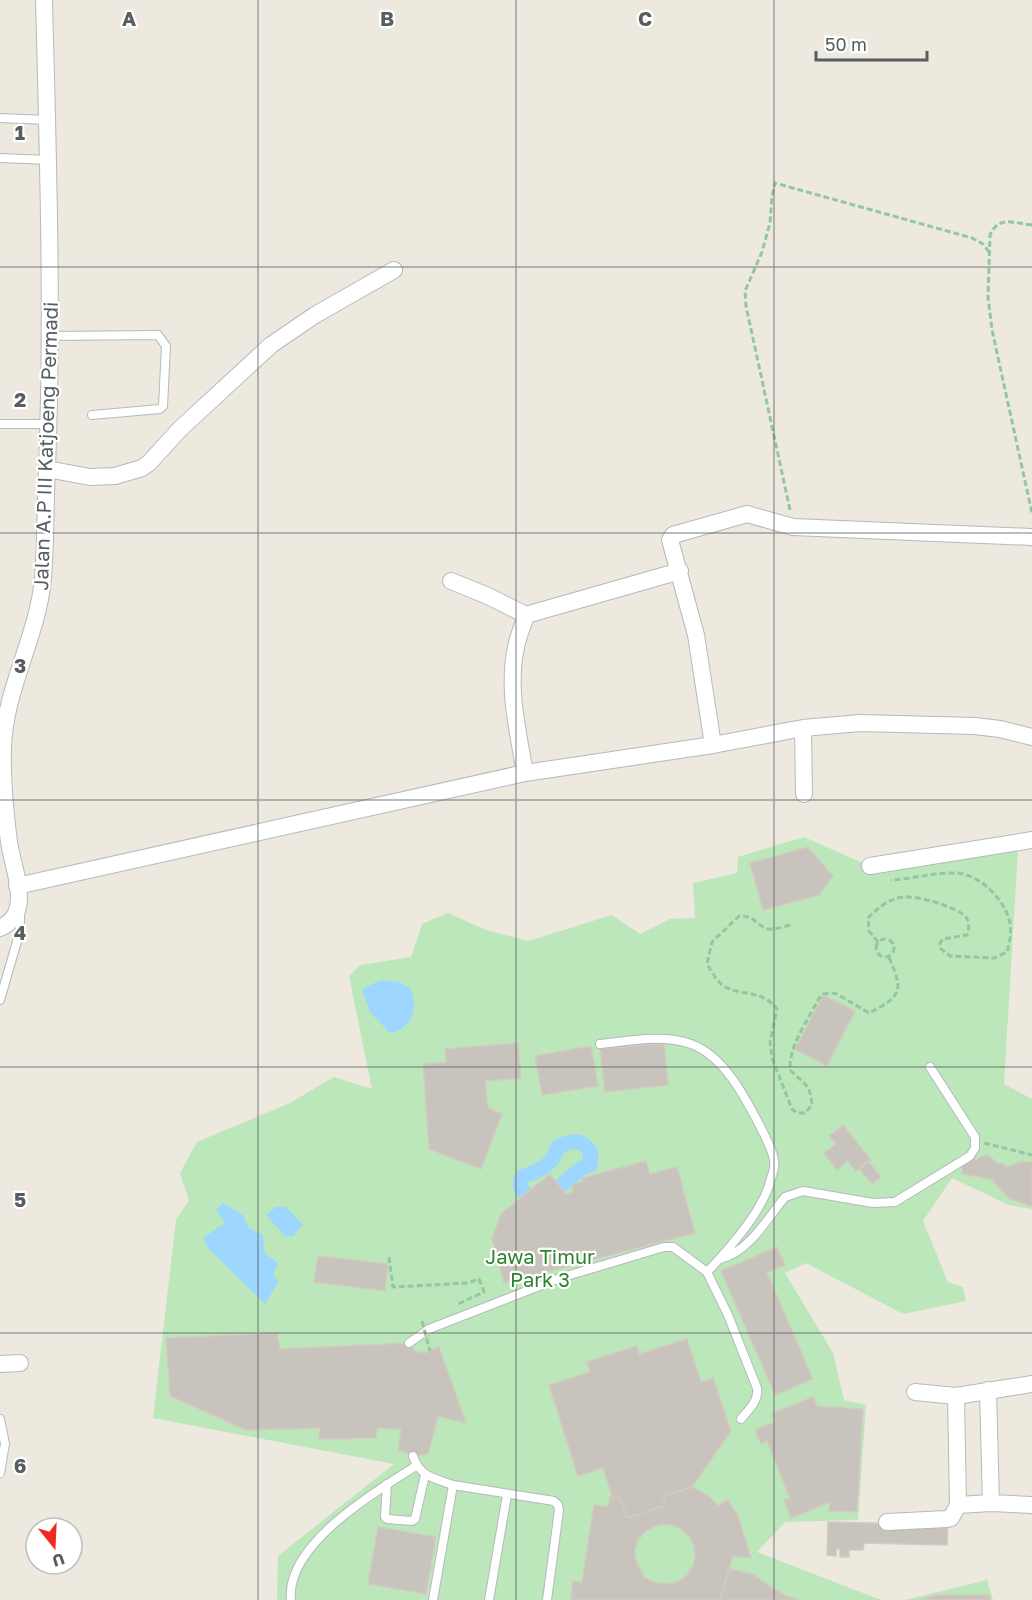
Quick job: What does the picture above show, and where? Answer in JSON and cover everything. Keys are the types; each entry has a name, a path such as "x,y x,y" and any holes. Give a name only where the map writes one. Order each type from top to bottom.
{"street":[{"name":"Jalan A.P III Katjoeng Permadi","path":"18,907 4,799 3,746 11,695 40,600 49,424 50,336 44,0"},
{"path":"47,469 90,477 115,476 142,468 180,429 271,345 315,315 394,270"},
{"path":"713,744 696,635 670,540 673,535 754,514 793,526 1032,537"},
{"path":"451,581 526,615 680,571"},
{"path":"525,773 517,728 513,668 516,647 526,615"},
{"path":"17,886 525,773 803,728 860,723 975,726 1032,737"},
{"path":"803,728 804,794"},
{"path":"870,866 1032,840"},
{"path":"0,928 13,918 18,907"},
{"path":"0,1364 20,1363"},
{"path":"915,1392 956,1396 1032,1384"},
{"path":"988,1390 991,1503"},
{"path":"887,1522 951,1518 958,1505 956,1396"},
{"path":"958,1505 991,1503 1032,1505"}],"lane":[{"path":"0,118 47,120"},
{"path":"0,158 48,160"},
{"path":"50,336 158,335 166,346 163,406 160,409 92,415"},
{"path":"0,424 49,424"},
{"path":"0,1000 20,931 18,907"},
{"path":"600,1044 671,1040 692,1045 708,1054 743,1092 769,1146 774,1162 771,1181 745,1227 707,1272"},
{"path":"720,1259 734,1254 743,1247 785,1197 803,1191 873,1203 895,1202 970,1156 975,1148 975,1141 969,1126 930,1067"},
{"path":"409,1343 429,1329 549,1281 664,1247 673,1247 707,1272 728,1315 758,1388 756,1401 741,1419"},
{"path":"0,1419 5,1444 0,1473"},
{"path":"413,1456 416,1466 425,1475 453,1485 554,1501 558,1505 560,1510 547,1600"},
{"path":"291,1600 292,1581 298,1564 314,1544 349,1510 416,1466"},
{"path":"387,1484 385,1517 412,1521 415,1519 425,1475"},
{"path":"433,1600 453,1485"},
{"path":"491,1600 507,1495"}],"path":[{"path":"793,526 746,306 745,291 762,252 770,223 775,183 972,238 989,252"},
{"path":"1032,225 1000,222 994,226 990,235 988,297 992,330 1032,513"},
{"path":"878,942 869,931 868,918 882,904 904,897 925,899 955,910 966,917 969,927 967,935 944,939 940,943 941,949 950,957 994,958 1007,952 1010,942 1010,922 1004,905 973,877 956,873 884,880"},
{"path":"790,925 771,929 764,927 750,916 739,916 712,942 707,964 715,978 725,987 755,994 771,1001 777,1009 770,1042 772,1058 792,1109 797,1113 805,1113 812,1105 810,1087 790,1070 790,1060 793,1047 819,1000 823,994 831,993 869,1012 884,1005 894,998 900,987 889,957"},
{"path":"878,942 886,939 893,943 894,951 889,957"},
{"path":"878,942 876,950 878,954 889,957"},
{"path":"975,1141 1032,1155"},
{"path":"389,1257 393,1287 468,1283 479,1279 484,1292 453,1306"},
{"path":"422,1321 430,1351"}],"green space":[{"name":"Jawa Timur Park 3","path":"804,837 883,872 1018,849 1004,1084 1032,1099 1032,1209 1009,1205 952,1178 923,1221 948,1282 963,1287 966,1301 903,1314 806,1263 785,1273 833,1353 844,1400 866,1405 858,1520 785,1522 757,1552 881,1600 277,1600 278,1556 394,1464 153,1418 176,1220 189,1200 180,1173 197,1142 290,1103 334,1077 372,1089 349,976 360,965 411,957 422,924 448,913 486,930 528,941 612,915 640,934 670,919 695,918 693,883 737,873 738,857"},
{"path":"987,1580 993,1600 905,1600"}],"water":[{"path":"381,980 399,982 411,989 413,996 412,1017 409,1022 404,1027 390,1033 370,1012 362,989"},
{"path":"223,1203 243,1215 249,1228 263,1235 265,1254 278,1263 273,1275 279,1281 265,1304 208,1248 203,1238 225,1223 216,1210"},
{"path":"276,1207 286,1207 303,1225 293,1236 285,1236 266,1215"}],"building":[{"path":"808,847 833,876 819,895 763,910 750,863"},
{"path":"823,995 855,1011 827,1066 795,1049"},
{"path":"518,1043 521,1078 485,1081 488,1108 502,1114 481,1169 429,1149 423,1064 446,1062 445,1049"},
{"path":"664,1043 668,1085 605,1092 600,1049"},
{"path":"591,1046 598,1086 542,1095 535,1056"},
{"path":"843,1125 871,1160 856,1171 848,1161 837,1170 824,1153 836,1144 829,1136"},
{"path":"982,1156 989,1156 998,1164 1002,1163 1007,1167 1020,1162 1032,1162 1032,1206 1010,1199 991,1179 962,1174 962,1165 972,1158 976,1160"},
{"path":"646,1161 650,1174 677,1167 695,1233 504,1283 492,1238 501,1214 550,1174 566,1194 573,1192 572,1185 583,1181 582,1178"},
{"path":"868,1161 881,1177 872,1184 859,1168"},
{"path":"777,1247 785,1265 767,1273 813,1379 775,1395 721,1271"},
{"path":"318,1256 388,1264 385,1291 314,1282"},
{"path":"277,1333 280,1349 409,1343 415,1351 425,1353 439,1347 466,1423 438,1416 428,1454 413,1456 398,1450 401,1429 377,1428 376,1438 319,1439 320,1428 246,1430 170,1396 166,1338"},
{"path":"687,1339 701,1382 713,1378 731,1431 692,1487 663,1496 666,1505 627,1518 620,1497 613,1499 603,1468 578,1476 549,1385 590,1372 587,1362 637,1346 639,1354"},
{"path":"813,1397 817,1406 863,1409 857,1512 829,1511 830,1502 791,1518 784,1500 790,1498 767,1441 761,1444 755,1430 775,1422 772,1413"},
{"path":"692,1487 707,1495 719,1506 727,1499 738,1516 751,1558 733,1556 720,1600 571,1600 573,1581 582,1582 594,1505 608,1507 611,1495 613,1499 620,1497 627,1518 666,1505 663,1496","holes":["663,1524 673,1525 690,1537 694,1546 693,1566 680,1581 671,1584 652,1582 644,1577 635,1559 638,1540 653,1527"]},
{"path":"828,1522 948,1525 947,1545 864,1543 863,1550 849,1550 849,1557 840,1557 840,1549 836,1549 836,1556 827,1555"},
{"path":"378,1527 436,1537 426,1594 368,1584"},
{"path":"729,1569 752,1574 784,1595 800,1600 720,1600"},
{"path":"937,1595 989,1595 990,1600 920,1600"}],"waterway":[{"path":"526,1194 521,1186 522,1177 544,1167 552,1159 558,1147 572,1142 584,1145 591,1153 590,1165 582,1168 560,1186"}]}
